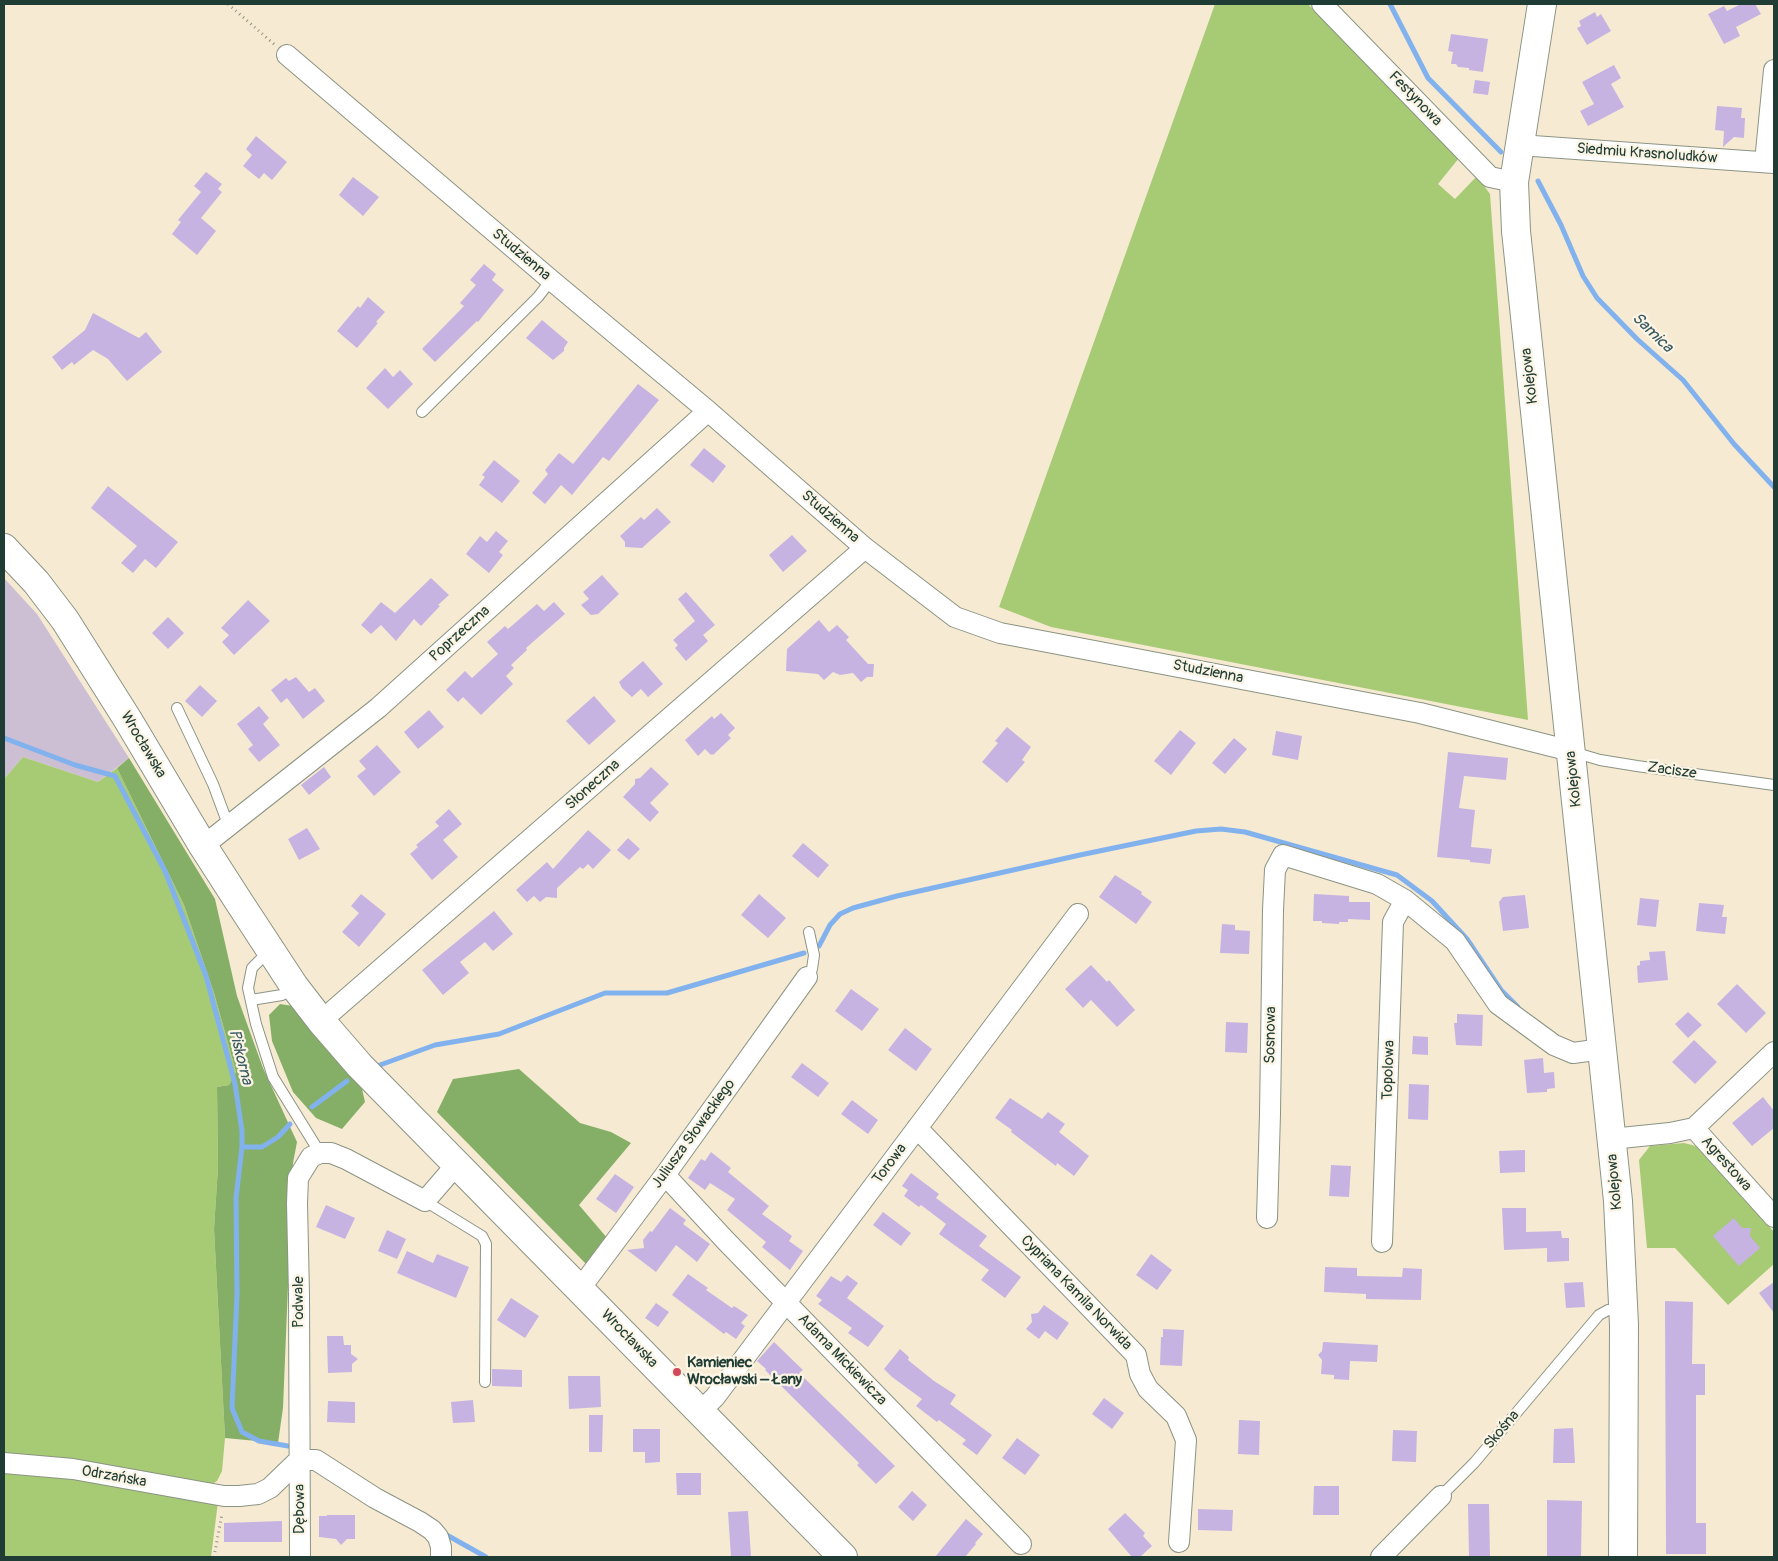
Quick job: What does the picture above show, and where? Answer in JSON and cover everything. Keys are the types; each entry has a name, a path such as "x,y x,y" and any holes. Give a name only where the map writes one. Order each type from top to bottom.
{"street":[{"name":"Festynowa","path":"1322,4 1490,177 1514,182"},
{"name":"Kolejowa","path":"1542,4 1514,182 1516,231 1618,1201 1623,1309 1623,1557"},
{"name":"Studzienna","path":"287,55 708,411 865,548 955,617 1000,633 1420,713 1571,751"},
{"path":"1770,162 1774,70"},
{"name":"Siedmiu Krasnoludków","path":"1519,145 1770,162"},
{"name":"Poprzeczna","path":"203,846 378,708 708,411"},
{"name":"Wrocławska","path":"4,548 36,582 65,620 128,720 203,846 294,986 321,1021 360,1066 456,1165 843,1557"},
{"name":"Słoneczna","path":"321,1021 865,548"},
{"name":"Sosnowa","path":"1267,1218 1275,870 1283,855 1377,884 1405,900"},
{"path":"1405,900 1455,941 1498,1004 1554,1045 1573,1053 1602,1049"},
{"name":"Topolowa","path":"1382,1242 1393,922 1405,900"},
{"name":"Torowa","path":"700,1412 715,1397 1078,914"},
{"name":"Juliusza Słowackiego","path":"577,1287 588,1278 807,977"},
{"path":"1694,1128 1774,1052"},
{"name":"Cypriana Kamila Norwida","path":"917,1128 1136,1355 1140,1374 1148,1389 1176,1416 1186,1440 1179,1542"},
{"name":"Agrestowa","path":"1611,1140 1670,1133 1694,1128 1774,1217"},
{"path":"320,1153 331,1153 346,1159 425,1201 456,1165"},
{"name":"Podwale","path":"299,1460 298,1178 311,1157 320,1153"},
{"name":"Adama Mickiewicza","path":"665,1174 726,1241 1020,1544"},
{"path":"224,1496 258,1494 270,1488 299,1460 316,1460 375,1498 426,1526 438,1537 441,1557"},
{"name":"Dębowa","path":"299,1460 301,1483 300,1557"},
{"name":"Odrzańska","path":"4,1463 73,1469 224,1496"},
{"name":"Skośna","path":"1381,1557 1441,1496"}],"lane":[{"path":"422,412 538,297 551,280"},
{"path":"177,708 213,784 229,826"},
{"name":"Zacisze","path":"1571,751 1600,760 1774,785"},
{"path":"807,977 812,968 814,956 809,932"},
{"path":"270,950 252,968 248,988 256,1024 273,1077 320,1153"},
{"path":"251,1000 282,995 294,986"},
{"path":"425,1201 482,1236 486,1244 485,1382"},
{"name":"Skośna","path":"1441,1496 1474,1463 1599,1315 1608,1310 1623,1309"}],"path":[{"path":"228,4 287,55"},
{"path":"214,1557 224,1496"}],"shaded area":[{"path":"4,578 37,614 129,758 98,782 23,757 4,779"}],"green space":[{"path":"1215,4 1308,4 1459,158 1438,184 1455,199 1477,176 1490,194 1528,720 1051,627 999,607"},
{"path":"23,757 98,782 117,768 184,905 214,993 236,1072 229,1085 217,1087 218,1167 214,1229 225,1438 222,1471 217,1481 209,1486 4,1456 4,779"},
{"path":"129,758 215,899 237,996 263,1068 297,1142 293,1163 283,1408 278,1443 225,1438 214,1229 218,1167 217,1087 229,1085 236,1072 214,993 184,905 117,768"},
{"path":"280,1004 293,1006 362,1089 365,1102 342,1129 316,1118 293,1092 272,1041 269,1015"},
{"path":"519,1069 580,1123 611,1132 631,1143 579,1205 608,1239 588,1266 437,1112 453,1079"},
{"path":"1684,1143 1700,1147 1774,1232 1774,1264 1728,1305 1675,1248 1647,1248 1639,1160 1650,1146"},
{"path":"4,1468 218,1502 211,1557 4,1557"}],"building":[{"path":"1741,4 1755,4 1761,14 1736,27 1740,36 1724,44 1708,14 1724,6 1727,11"},
{"path":"1595,12 1597,17 1601,14 1611,31 1587,45 1577,28 1581,26 1579,21"},
{"path":"1451,34 1488,39 1483,72 1451,64 1453,52 1448,51"},
{"path":"1614,65 1621,78 1611,84 1624,107 1588,126 1580,111 1594,104 1582,82"},
{"path":"1475,80 1490,82 1488,95 1473,93"},
{"path":"1717,106 1742,108 1741,118 1745,118 1744,138 1734,137 1723,147 1724,131 1715,130"},
{"path":"256,136 287,162 272,180 264,173 259,179 243,166 252,155 246,149"},
{"path":"206,172 222,184 218,189 222,192 201,218 216,231 197,255 172,234 181,222 178,220 201,192 194,186"},
{"path":"353,177 379,197 363,216 339,195"},
{"path":"484,264 496,274 492,280 504,290 478,322 435,362 422,349 464,306 460,303 476,285 470,280"},
{"path":"368,297 385,312 357,348 337,331"},
{"path":"93,313 139,338 146,332 162,352 127,381 108,359 93,350 74,365 72,362 62,370 52,357 85,330"},
{"path":"542,320 568,342 564,351 553,360 526,338"},
{"path":"385,368 393,377 400,370 413,384 388,409 366,388"},
{"path":"638,384 659,400 609,461 603,457 572,495 561,485 545,504 532,493 548,474 545,470 559,453 573,464"},
{"path":"704,448 726,466 713,483 690,465"},
{"path":"494,460 520,481 502,503 479,485 485,477 482,475"},
{"path":"108,486 178,542 156,568 145,559 133,573 121,563 137,546 91,508"},
{"path":"657,508 671,522 642,548 625,547 625,542 620,536 641,517 644,520"},
{"path":"496,531 508,541 499,552 503,555 489,573 466,554 480,536 487,542"},
{"path":"792,535 807,551 783,572 769,555"},
{"path":"602,575 619,594 598,614 591,615 581,605 589,599 583,592"},
{"path":"431,578 449,595 421,626 414,619 396,641 381,625 371,634 361,625 381,602 395,613"},
{"path":"686,592 715,625 703,635 708,641 686,661 675,648 678,645 673,640 695,621 678,599"},
{"path":"248,600 270,621 234,655 222,642 229,635 221,628"},
{"path":"554,602 565,614 526,648 527,650 511,665 514,668 506,676 513,684 481,715 463,697 458,702 446,690 465,671 472,678 498,654 487,642 505,626 508,629 537,604 544,611"},
{"path":"168,617 184,633 168,649 152,633"},
{"path":"819,620 829,632 837,625 849,637 846,640 868,664 874,664 873,677 867,677 861,682 853,673 840,675 833,672 824,680 818,674 786,671 787,649"},
{"path":"643,661 663,684 648,697 641,689 632,697 622,688 619,682"},
{"path":"296,677 309,692 315,688 325,701 303,719 287,698 281,703 271,690 286,678 289,681"},
{"path":"200,685 217,701 202,717 185,701"},
{"path":"594,696 616,721 589,745 566,721"},
{"path":"259,706 269,718 263,724 280,745 259,762 248,749 253,745 237,724"},
{"path":"429,710 444,727 418,749 404,732"},
{"path":"721,713 735,728 728,735 731,738 713,755 705,749 698,756 685,740 712,716 714,719"},
{"path":"1007,727 1031,747 1022,760 1025,762 1007,783 982,762 998,743 995,741"},
{"path":"1180,730 1196,743 1171,775 1154,761"},
{"path":"1276,731 1302,736 1298,760 1272,755"},
{"path":"1234,738 1247,749 1225,774 1212,763"},
{"path":"377,745 401,772 374,796 357,776 366,769 359,761"},
{"path":"1448,752 1508,758 1506,780 1464,776 1459,808 1475,810 1471,847 1492,849 1490,864 1437,857"},
{"path":"324,767 331,777 309,795 301,785"},
{"path":"651,767 669,784 650,803 659,812 650,822 623,797 635,784 635,779 640,778"},
{"path":"449,809 462,824 443,840 458,857 432,880 410,854 418,847 416,845 439,826 435,822"},
{"path":"307,828 320,849 299,860 288,839"},
{"path":"588,830 611,850 593,869 588,864 583,869 580,867 557,888 557,898 546,897 540,902 534,896 527,902 516,890 547,862 553,869"},
{"path":"628,838 640,849 629,860 617,850"},
{"path":"803,843 829,865 818,878 792,856"},
{"path":"1115,875 1142,892 1141,894 1152,902 1136,924 1099,897"},
{"path":"361,894 386,914 359,947 342,932 359,913 351,906"},
{"path":"759,894 786,918 768,938 741,915"},
{"path":"1314,894 1349,896 1349,902 1370,902 1370,920 1348,919 1348,922 1339,922 1339,924 1313,921"},
{"path":"1525,895 1529,928 1503,931 1499,902 1503,897"},
{"path":"1640,898 1659,900 1656,927 1637,925"},
{"path":"1699,903 1724,905 1722,917 1727,917 1725,934 1696,931"},
{"path":"494,911 513,934 493,951 485,942 460,962 469,973 443,995 422,970"},
{"path":"1222,924 1235,925 1235,930 1250,931 1249,954 1220,953"},
{"path":"1665,951 1668,980 1638,983 1637,966 1640,965 1640,961 1650,960 1649,952"},
{"path":"1091,965 1107,982 1109,980 1135,1010 1117,1027 1091,1000 1083,1008 1065,989"},
{"path":"1737,984 1766,1013 1746,1033 1717,1004"},
{"path":"851,989 879,1009 862,1031 835,1011"},
{"path":"1688,1012 1702,1025 1688,1038 1675,1024"},
{"path":"1457,1014 1483,1015 1482,1046 1456,1045 1454,1023 1457,1023"},
{"path":"1226,1022 1248,1023 1247,1053 1225,1052"},
{"path":"905,1028 932,1049 916,1071 888,1050"},
{"path":"1413,1036 1428,1037 1428,1055 1412,1054"},
{"path":"1694,1040 1717,1062 1695,1084 1672,1062"},
{"path":"1543,1058 1544,1073 1554,1072 1555,1088 1547,1089 1547,1092 1527,1093 1524,1060"},
{"path":"802,1063 829,1083 818,1097 791,1077"},
{"path":"1409,1084 1429,1085 1428,1120 1408,1119"},
{"path":"1763,1097 1774,1111 1774,1128 1752,1146 1732,1123"},
{"path":"1010,1098 1042,1119 1048,1112 1065,1124 1059,1132 1089,1156 1074,1176 1057,1163 1056,1166 995,1118"},
{"path":"852,1100 878,1120 868,1134 841,1114"},
{"path":"1525,1150 1525,1172 1500,1173 1499,1151"},
{"path":"711,1152 731,1168 728,1172 769,1206 762,1214 792,1236 789,1241 803,1251 790,1270 762,1247 766,1242 727,1210 735,1199 710,1183 705,1190 688,1178 701,1159 705,1161"},
{"path":"1331,1165 1351,1166 1349,1197 1329,1196"},
{"path":"911,1173 939,1194 936,1198 987,1236 979,1246 1021,1277 1005,1298 981,1280 989,1270 939,1234 946,1224 921,1205 919,1207 904,1196 908,1190 902,1186"},
{"path":"615,1174 634,1187 616,1213 596,1199"},
{"path":"326,1205 355,1218 345,1239 316,1227"},
{"path":"670,1208 686,1220 683,1224 710,1244 697,1262 676,1245 656,1272 627,1250 644,1248 643,1240 650,1231 652,1232"},
{"path":"1502,1208 1526,1208 1526,1232 1561,1231 1562,1238 1569,1238 1569,1261 1547,1262 1547,1248 1504,1250"},
{"path":"883,1212 911,1233 901,1246 873,1225"},
{"path":"1734,1218 1742,1228 1751,1228 1750,1236 1760,1248 1739,1266 1713,1236"},
{"path":"387,1230 406,1239 397,1259 378,1251"},
{"path":"407,1251 433,1263 437,1254 469,1267 456,1298 397,1273"},
{"path":"1151,1254 1172,1270 1157,1290 1136,1275"},
{"path":"1325,1267 1357,1268 1357,1276 1402,1277 1403,1268 1422,1269 1421,1300 1366,1299 1366,1294 1324,1292"},
{"path":"688,1274 708,1288 706,1290 732,1308 734,1306 748,1315 741,1323 745,1326 736,1339 726,1332 724,1334 672,1295"},
{"path":"847,1275 858,1283 847,1298 884,1326 868,1347 848,1333 852,1328 818,1304 822,1300 816,1296 831,1276 841,1282"},
{"path":"1583,1282 1585,1307 1566,1308 1564,1283"},
{"path":"1774,1282 1774,1313 1759,1293"},
{"path":"511,1298 539,1316 525,1338 497,1320"},
{"path":"1665,1301 1693,1302 1692,1364 1705,1364 1705,1395 1696,1395 1696,1523 1706,1523 1706,1554 1666,1554"},
{"path":"656,1303 669,1312 658,1327 645,1318"},
{"path":"1044,1305 1069,1323 1057,1340 1045,1331 1039,1339 1026,1329 1032,1322 1031,1314 1038,1313"},
{"path":"1163,1329 1184,1330 1182,1366 1160,1365"},
{"path":"327,1336 343,1336 344,1345 351,1345 351,1354 358,1359 352,1364 352,1372 328,1373"},
{"path":"774,1342 803,1370 799,1373 895,1466 876,1484 857,1465 859,1463 757,1361"},
{"path":"1323,1342 1378,1345 1377,1362 1350,1361 1349,1380 1334,1379 1334,1375 1321,1374 1322,1360 1318,1355 1322,1351"},
{"path":"900,1349 909,1357 908,1360 934,1381 956,1395 950,1404 992,1435 977,1455 962,1444 966,1440 916,1406 922,1399 884,1369"},
{"path":"492,1369 522,1370 522,1387 492,1386"},
{"path":"568,1376 600,1376 601,1407 569,1409"},
{"path":"1104,1398 1124,1413 1112,1429 1092,1414"},
{"path":"473,1400 475,1422 453,1423 451,1402"},
{"path":"328,1401 355,1402 355,1423 327,1422"},
{"path":"589,1415 603,1415 602,1452 589,1452"},
{"path":"1239,1420 1260,1421 1259,1455 1238,1454"},
{"path":"1573,1428 1575,1463 1553,1463 1554,1429"},
{"path":"633,1429 660,1429 660,1462 645,1463 645,1452 633,1452"},
{"path":"1393,1430 1417,1431 1416,1462 1392,1461"},
{"path":"1017,1438 1040,1455 1025,1475 1002,1458"},
{"path":"676,1473 701,1473 701,1495 677,1495"},
{"path":"1314,1486 1339,1486 1339,1515 1313,1515"},
{"path":"912,1491 927,1505 913,1521 898,1507"},
{"path":"1547,1500 1582,1501 1581,1557 1547,1557"},
{"path":"1468,1504 1489,1504 1490,1557 1469,1557"},
{"path":"1198,1509 1233,1510 1232,1531 1198,1530"},
{"path":"748,1511 751,1557 731,1557 728,1512"},
{"path":"1125,1513 1145,1533 1143,1536 1152,1546 1140,1557 1132,1557 1108,1529"},
{"path":"355,1515 355,1539 347,1539 341,1545 336,1539 319,1537 319,1516"},
{"path":"966,1519 983,1534 976,1544 965,1557 935,1557"},
{"path":"282,1521 282,1542 224,1542 224,1523"}],"waterway":[{"name":"Samica","path":"1390,4 1428,78 1501,152"},
{"name":"Samica","path":"1538,181 1561,225 1583,276 1597,298 1637,339 1683,380 1734,444 1774,487"},
{"name":"Piskorna","path":"4,738 75,765 115,776 165,871 206,976 235,1084 242,1131 236,1198 237,1294 232,1408 242,1432 259,1441 288,1446"},
{"path":"819,946 830,925 840,914 853,908 897,896 1080,855 1196,831 1221,829 1245,832 1397,875 1432,901 1467,939 1501,990 1518,1007"},
{"path":"380,1065 435,1045 499,1034 605,993 667,993 804,953"},
{"path":"312,1107 347,1081"},
{"path":"242,1147 262,1147 278,1137 290,1124"},
{"name":"Piskorna","path":"445,1534 486,1557"}],"place":[{"name":"Kamieniec Wrocławski – Łany","path":"677,1372"}]}
